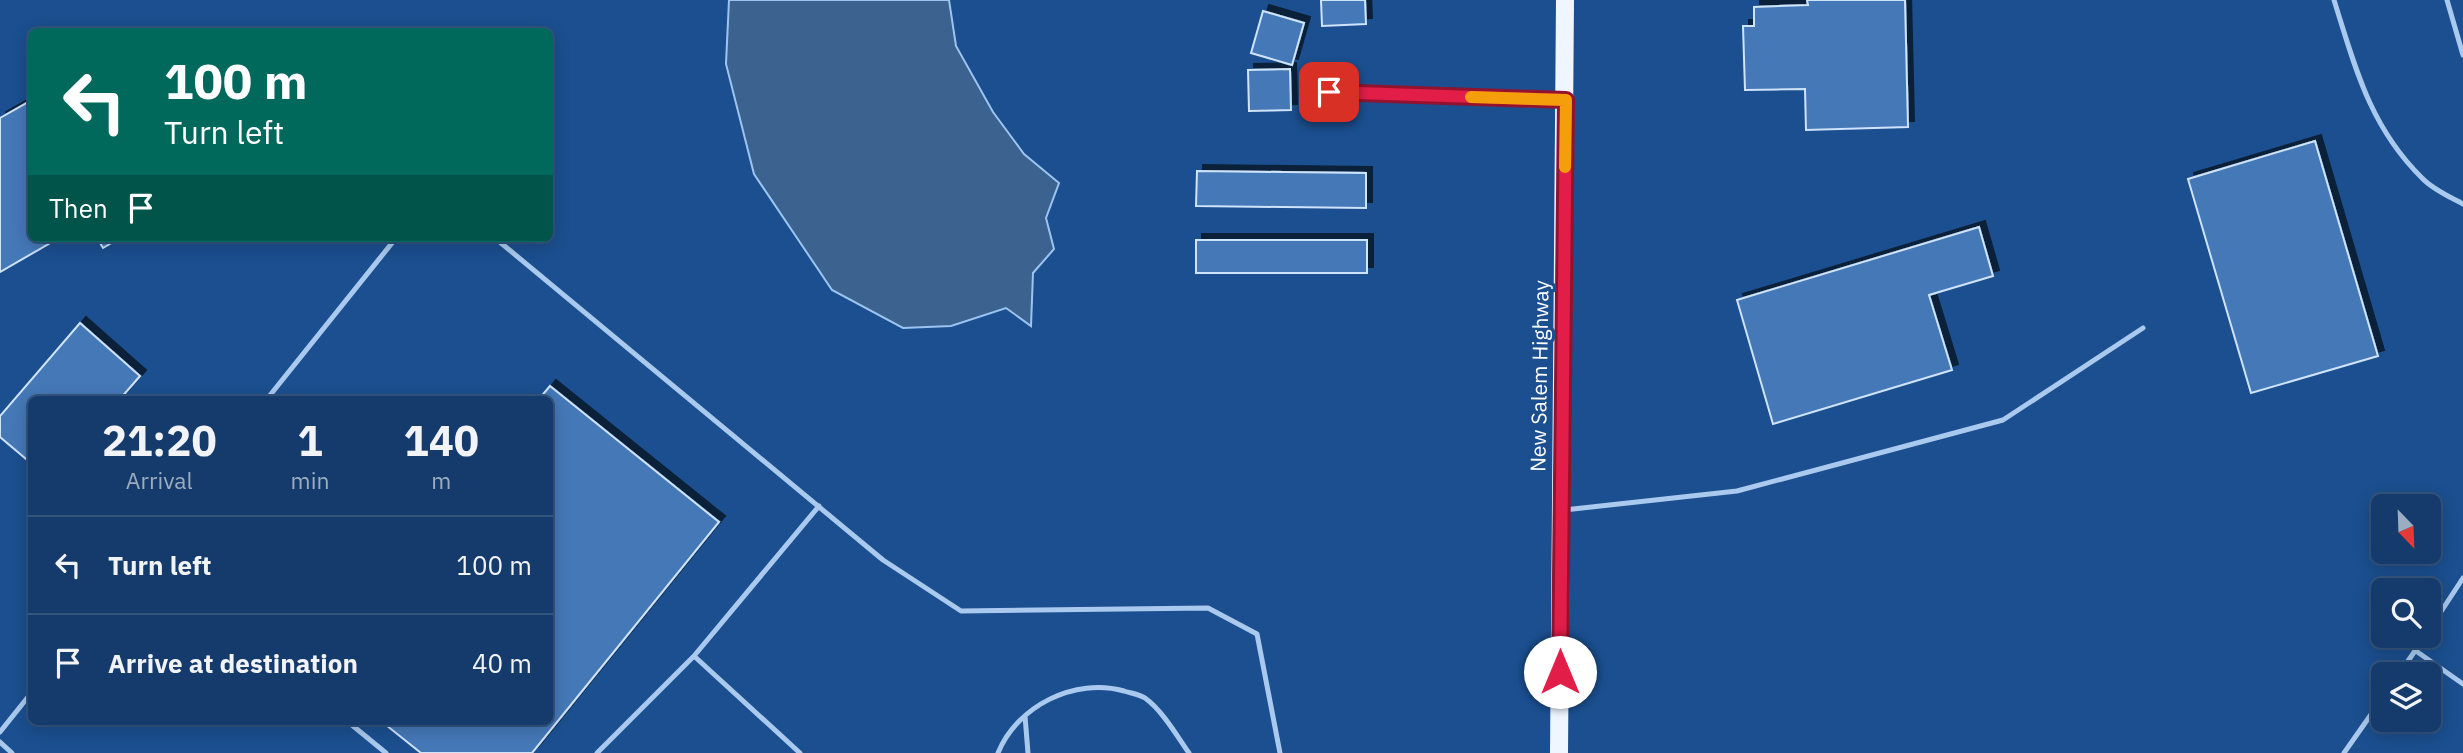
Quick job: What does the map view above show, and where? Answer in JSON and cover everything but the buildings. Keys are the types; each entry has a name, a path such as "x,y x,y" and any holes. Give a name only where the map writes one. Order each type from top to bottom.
{"main road":[{"name":"New Salem Highway","path":"1559,753 1566,100 1564,0"}],"lane":[{"path":"2334,0 2359,80 2379,127 2423,180 2463,204"},
{"path":"2447,0 2463,54"},
{"path":"1329,92 1566,100"},
{"path":"269,396 393,242"},
{"path":"500,242 883,560 961,611 1208,608 1257,634 1280,753"},
{"path":"1561,510 1737,491 2003,420 2143,328"},
{"path":"597,753 694,656 819,506"},
{"path":"2441,612 2463,578"},
{"path":"2408,662 2418,648"},
{"path":"2416,651 2463,684"},
{"path":"694,656 800,753"},
{"path":"998,753 1004,738 1033,708 1067,691 1112,688 1144,697 1189,753"},
{"path":"0,732 28,697"},
{"path":"2344,753 2371,715"},
{"path":"1025,716 1028,753"},
{"path":"352,725 386,753"},
{"path":"0,741 12,753"}],"water":[{"path":"729,0 949,0 956,46 993,112 1024,154 1059,183 1046,218 1054,249 1033,273 1031,326 1006,308 951,326 903,328 832,290 754,174 726,64"}],"slow traffic":[{"path":"1471,97 1566,100 1565,167"}],"route":[{"path":"1329,92 1566,100 1560,672"}]}
